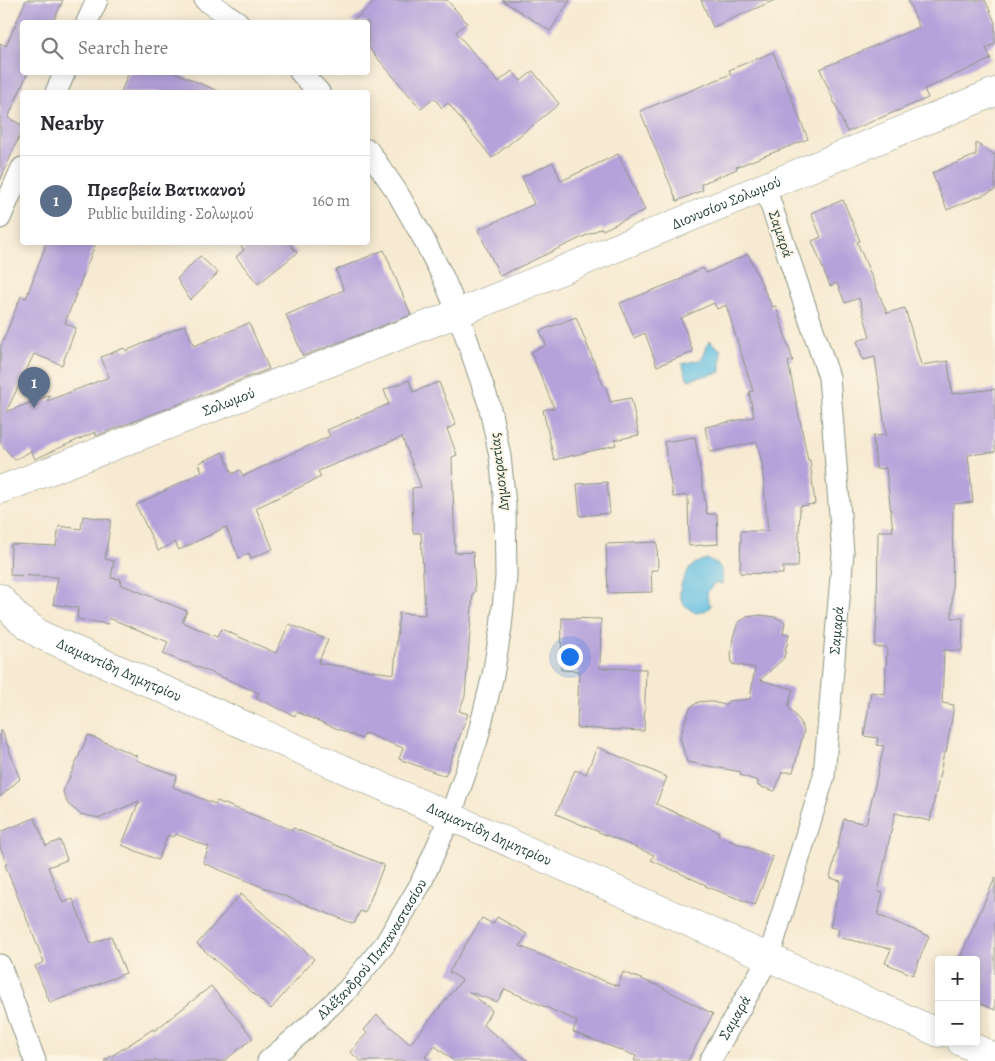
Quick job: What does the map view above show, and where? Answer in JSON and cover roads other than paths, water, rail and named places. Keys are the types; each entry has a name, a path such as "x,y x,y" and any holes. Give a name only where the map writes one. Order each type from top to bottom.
{"street":[{"path":"88,20 97,0"},
{"path":"205,0 235,20"},
{"path":"57,90 64,75"},
{"path":"303,75 317,90"},
{"name":"Διονυσίου Σολωμού","path":"458,314 995,92"},
{"name":"Δημοκρατίας","path":"370,153 422,236 443,277 458,314 489,404 500,456 505,504 506,577 501,627 493,675 477,740 450,817"},
{"path":"0,218 20,173"},
{"name":"Σαμαρά","path":"710,1061 769,957 824,776 843,553 829,376 764,187"},
{"name":"Σολωμού","path":"0,490 458,314"},
{"name":"Διαμαντίδη Δημητρίου","path":"0,598 18,618 41,636"},
{"name":"Διαμαντίδη Δημητρίου","path":"0,631 13,631 41,636 935,1031"},
{"name":"Αλέξανδρού Παπαναστασίου","path":"268,1061 348,989 385,944 420,885 450,817"},
{"path":"0,965 35,1061"},
{"path":"970,1046 995,1057"}],"water":[{"path":"709,341 721,350 721,372 688,380 682,364 702,359"},
{"path":"707,559 716,563 721,568 722,584 715,583 708,591 707,597 711,606 705,611 696,613 687,608 682,601 680,595 681,586 689,569 700,561"}],"place":[{"name":"Πρεσβεία Βατικανού","path":"34,408"}]}
